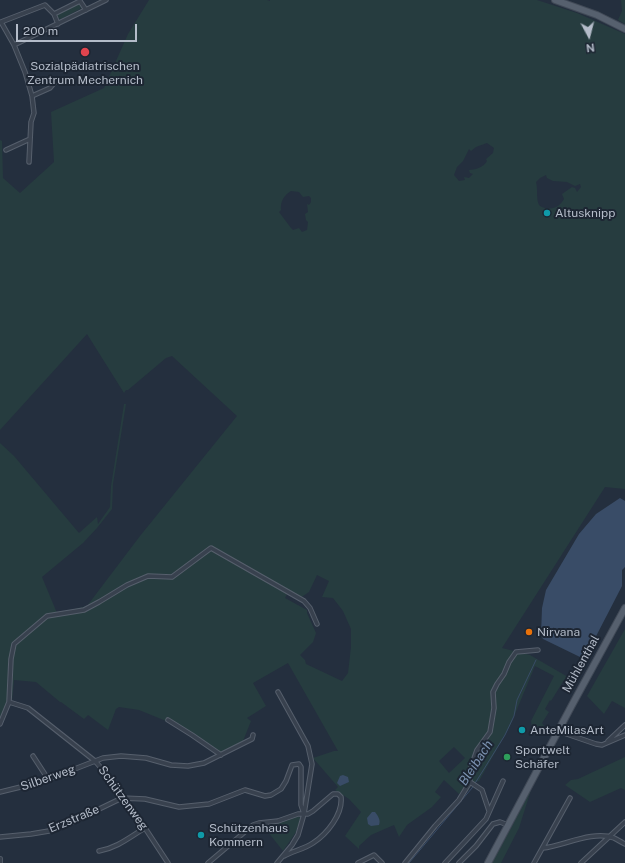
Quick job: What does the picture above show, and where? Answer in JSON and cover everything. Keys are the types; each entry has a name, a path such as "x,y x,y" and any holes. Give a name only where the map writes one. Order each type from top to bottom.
{"main road":[{"path":"555,0 597,15 625,28"},
{"name":"Mühlenthal","path":"488,863 625,608"}],"street":[{"path":"14,45 106,0"},
{"path":"54,14 80,1 86,10"},
{"path":"29,162 31,122 34,113 32,96 25,72 14,45 1,22 45,5 54,14 58,24"},
{"path":"32,96 50,88 55,82"},
{"path":"6,150 30,139"},
{"path":"0,724 9,702 11,659 14,644 47,616 84,610 126,585 148,576 172,577 211,548 304,601 310,608 316,624"},
{"path":"489,812 482,790 473,784 470,770 476,750 490,732 494,708 493,692 516,652 538,650"},
{"path":"276,863 284,856 298,835 304,814 312,764 306,742 278,692"},
{"name":"Schützenweg","path":"9,702 28,708 95,761 145,828 168,863"},
{"path":"168,720 221,755"},
{"path":"607,742 625,725"},
{"path":"558,732 596,744 602,744 625,735"},
{"name":"Silberweg","path":"0,792 34,784 103,758 146,758 171,765 188,766 204,763 252,739 253,735"},
{"path":"33,756 47,775 48,779"},
{"path":"122,798 145,799 179,807 208,804 245,790 265,796 271,795 281,789 286,781 292,765 299,764 301,767 301,805 304,814"},
{"path":"445,863 486,819 503,781"},
{"path":"405,863 435,826 473,784"},
{"path":"208,863 253,825 278,821 298,814 313,811 334,794 338,794 341,797 340,810 332,824 312,844 284,856"},
{"name":"Erzstraße","path":"0,837 27,835 49,831 122,798"},
{"path":"534,863 570,798"},
{"path":"459,863 476,846 493,824 500,822 508,825"},
{"path":"581,863 625,822"},
{"path":"99,851 109,849 121,843 145,828"},
{"path":"543,848 578,839 608,837 625,844"},
{"path":"358,863 374,855 382,863"}],"green space":[{"path":"149,0 537,0 577,13 625,34 625,489 605,487 502,648 530,655 568,677 564,680 545,709 549,712 542,723 546,729 541,735 532,728 531,721 554,676 535,666 510,726 479,781 465,786 459,794 444,780 435,792 441,797 432,807 407,825 399,837 394,825 371,835 359,846 359,849 345,836 361,812 349,799 335,790 338,787 313,758 338,751 288,663 253,683 266,706 247,718 251,721 243,741 221,753 167,718 166,721 139,710 119,707 116,709 108,730 88,715 84,719 36,682 14,680 12,701 8,699 0,719 0,443 14,456 79,533 97,517 98,524 110,507 111,486 124,404 126,404 113,484 112,509 83,543 42,577 57,613 87,606 140,536 237,416 172,356 166,358 124,393 87,334 0,430 0,140 2,141 3,178 20,193 54,162 51,112 104,88 128,34","holes":["487,143 494,148 493,153 486,159 487,161 484,165 477,169 469,170 470,173 473,174 469,178 464,177 465,180 459,181 454,175 457,167 463,161 469,149 471,151 476,147","546,175 547,178 553,181 567,182 575,186 580,184 581,187 577,192 575,188 572,187 562,194 564,199 561,204 556,207 545,208 539,205 538,200 536,182","291,191 299,192 303,197 309,196 311,198 311,202 309,205 307,204 308,212 305,214 308,222 307,230 302,232 299,228 293,230 279,212 281,210 281,204 284,197","212,550 300,598 309,592 317,575 329,581 322,597 333,598 343,611 351,629 351,647 348,673 342,681 306,664 305,660 300,655 313,642 316,633 307,610 285,598 287,594","454,747 465,758 449,773 439,761"]},
{"path":"621,0 625,0 625,24 618,20 622,11"},
{"path":"79,3 81,7 80,9 61,19 58,18 56,14"},
{"path":"625,629 625,708 612,701 604,714 587,696"},
{"path":"625,757 625,790 621,788 590,802 565,785 571,780 578,779"},
{"path":"531,790 519,828 501,863 492,863"},
{"path":"297,816 301,818 296,832 283,851 264,827"}],"water":[{"path":"620,498 625,501 625,567 622,570 622,586 591,646 580,657 543,639 541,635 542,608 546,590 579,534 596,514"},
{"path":"343,775 348,777 349,782 340,786 337,783 340,776"},
{"path":"372,812 375,812 378,817 380,821 379,825 371,826 368,824 367,818"}],"waterway":[{"name":"Bleibach","path":"409,863 472,788 484,769 505,735 514,716 517,700 536,660"}],"place":[{"name":"Sozialpädiatrischen Zentrum Mechernich","path":"85,52"},
{"name":"Altusknipp","path":"547,213"},
{"name":"Nirvana","path":"529,632"},
{"name":"AnteMilasArt","path":"522,730"},
{"name":"Sportwelt Schäfer","path":"507,757"},
{"name":"Schützenhaus Kommern","path":"201,835"}]}
